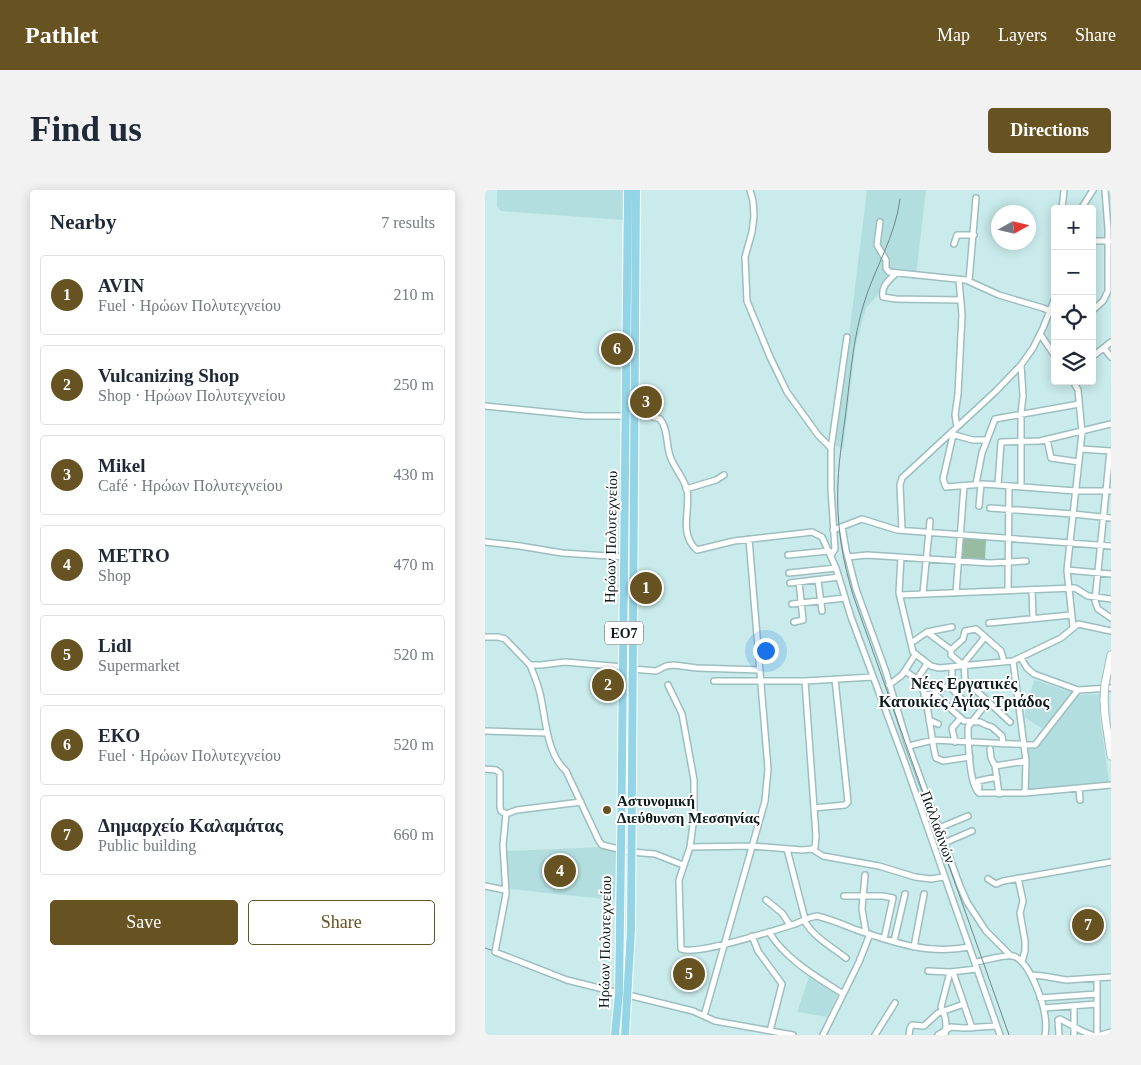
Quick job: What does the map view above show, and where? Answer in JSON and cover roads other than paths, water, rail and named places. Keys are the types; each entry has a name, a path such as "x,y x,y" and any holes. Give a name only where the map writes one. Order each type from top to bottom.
{"main road":[{"name":"Ηρώων Πολυτεχνείου","path":"625,1035 631,930 632,669 628,190"},
{"name":"Ηρώων Πολυτεχνείου","path":"615,1035 619,993 625,557 636,190"},
{"path":"1111,655 1108,686 1104,699 1109,726 1111,756"}],"street":[{"path":"750,190 754,216 753,232 745,257 747,301 787,392 818,435 831,448"},
{"path":"1062,205 1064,190"},
{"path":"1082,205 1093,190"},
{"path":"1096,307 1105,299 1110,289 1110,228 1105,190"},
{"path":"969,281 976,198"},
{"path":"880,222 877,245 886,260 888,271 896,274 969,281 1004,296 1051,312"},
{"path":"954,244 957,235 974,235"},
{"path":"1096,241 1109,241"},
{"path":"896,274 885,283 883,297 961,300"},
{"path":"957,427 955,415 962,324 959,280"},
{"path":"902,530 901,480 952,434 1021,365 1051,314"},
{"path":"1040,334 1051,350"},
{"path":"788,555 830,553 835,549 830,476 831,448 847,337"},
{"path":"1096,354 1111,342"},
{"path":"1104,348 1111,356"},
{"path":"1021,365 1023,396 1021,413 1021,486"},
{"path":"1073,627 1067,570 1082,431 1078,389 1076,385"},
{"path":"979,506 981,453 995,419 1079,404"},
{"path":"485,406 585,416 655,417 663,422 671,458 686,488 685,521 694,548 701,550 734,541 812,532 822,537 836,568 1000,1035"},
{"path":"998,485 1000,443 1047,439 1111,424"},
{"path":"952,434 975,440 986,440"},
{"path":"952,434 944,473 944,484 949,488 979,484 1076,491 1109,491"},
{"path":"1047,439 1051,458 1079,462"},
{"path":"1081,449 1110,451 1109,491 1104,518 1095,604 1098,609 1111,618"},
{"path":"686,488 716,480 724,475"},
{"path":"955,593 964,486"},
{"path":"1008,591 1009,486"},
{"path":"990,508 1111,518"},
{"path":"833,530 862,519 884,527 902,530 1111,546"},
{"path":"923,593 930,521"},
{"name":"Παλλαδινών","path":"842,527 856,589 909,746 966,900 987,931 1011,956"},
{"path":"704,1016 766,797 769,774 749,539"},
{"path":"485,542 563,553 625,557"},
{"path":"848,557 867,555 990,563 1026,561"},
{"path":"901,557 900,595 913,652 927,664 939,668 1013,661 1061,638 1073,627 1080,624 1111,631"},
{"path":"789,572 836,568"},
{"path":"1067,570 1111,574"},
{"path":"790,583 839,577"},
{"path":"818,580 822,611"},
{"path":"794,622 803,620 799,582"},
{"path":"900,595 1077,588 1086,595 1111,599"},
{"path":"1032,590 1033,618"},
{"path":"793,604 845,598"},
{"path":"989,623 1071,615"},
{"path":"911,642 927,632 952,627"},
{"path":"1004,662 1001,651 975,629 967,630 963,638 951,650 951,655 963,665 966,681 1010,722"},
{"path":"927,632 951,650"},
{"path":"485,638 498,637 505,639 530,664 541,696 547,733 559,764 566,771 603,846 631,852 650,852 683,865"},
{"path":"963,665 985,637"},
{"path":"889,685 905,671 915,655"},
{"path":"1021,658 1027,668 1034,674 1078,690 1095,691 1108,686"},
{"path":"1013,661 1026,761 1025,793"},
{"path":"530,664 541,665 565,662 623,667"},
{"path":"917,679 927,664"},
{"path":"632,669 656,671 666,666 674,665 760,670"},
{"path":"950,686 952,679 951,667"},
{"path":"905,671 921,682 935,756 938,760 945,761 969,757"},
{"path":"715,681 805,681 873,677"},
{"path":"814,808 845,805 848,802 835,679"},
{"path":"805,681 816,844 812,849"},
{"path":"668,685 682,714 693,780 694,817 690,847 683,865 679,890 681,948 689,950 725,943 769,932 813,916 823,917 868,934 914,947 934,950 969,947"},
{"path":"924,695 933,694 940,689 950,686"},
{"path":"950,686 965,702 968,703 971,700"},
{"path":"909,746 933,740 1034,746 1078,690"},
{"path":"933,694 966,722 981,722 986,726 992,727 1002,736 1003,744"},
{"path":"988,701 968,727 969,757 976,790 985,794 999,794 1111,785"},
{"path":"955,742 952,728 961,718"},
{"path":"929,720 938,724"},
{"path":"485,730 547,733"},
{"path":"990,749 991,758 995,766 999,794"},
{"path":"995,766 1026,761"},
{"path":"485,769 496,770 500,773 500,807 501,811 506,814"},
{"path":"979,788 978,780 997,777"},
{"path":"1079,788 1080,800"},
{"path":"506,814 517,810 581,802"},
{"path":"506,814 503,845 506,894 495,952 567,980 619,993"},
{"path":"939,828 968,816"},
{"path":"944,843 972,831"},
{"path":"690,847 752,846 812,849 823,856 879,866 915,877 934,879 943,877"},
{"path":"787,849 807,926 846,958"},
{"path":"988,879 996,884 1018,878 1111,862"},
{"path":"823,1035 863,955 868,934 862,910 865,875"},
{"path":"1018,878 1023,901 1021,913 1025,941 1022,961"},
{"path":"485,886 505,890"},
{"path":"894,941 905,894"},
{"path":"914,947 925,894"},
{"path":"844,896 893,898 884,939"},
{"path":"766,900 782,913 791,925"},
{"path":"769,932 775,941 800,965 843,994"},
{"path":"752,936 758,951 782,984 770,1031"},
{"path":"975,962 1011,956 1022,961 1031,975 1044,1008 1045,1035"},
{"path":"927,971 952,972 977,969"},
{"path":"952,972 973,1028"},
{"path":"945,1035 946,1017 941,1007 952,972"},
{"path":"1031,975 1066,980 1111,977"},
{"path":"1097,978 1097,1035"},
{"path":"1040,998 1097,994"},
{"path":"628,995 693,1011 715,1021 793,1035"},
{"path":"875,1035 895,1003"},
{"path":"909,1035 912,1025 924,1026 937,1013 964,1004"},
{"path":"1044,1008 1097,1004"},
{"path":"1074,1006 1074,1035"},
{"path":"1059,1035 1059,1019 1091,1035"},
{"path":"937,1035 946,1028 951,1027 996,1026"},
{"path":"1101,1035 1111,1032"}],"waterway":[{"path":"485,948 494,951"}],"railway":[{"path":"900,199 894,227 868,290 855,340 840,452 838,512 841,541 854,598 1009,1035"}],"place":[{"name":"EKO","path":"617,349"},
{"name":"Mikel","path":"646,402"},
{"name":"AVIN","path":"646,588"},
{"name":"Vulcanizing Shop","path":"608,685"},
{"name":"Αστυνομική Διεύθυνση Μεσσηνίας","path":"607,810"},
{"name":"METRO","path":"560,871"},
{"name":"Δημαρχείο Καλαμάτας","path":"1088,925"},
{"name":"Lidl","path":"689,974"}],"district":[{"name":"Νέες Εργατικές Κατοικίες Αγίας Τριάδος","path":"964,692"}]}
